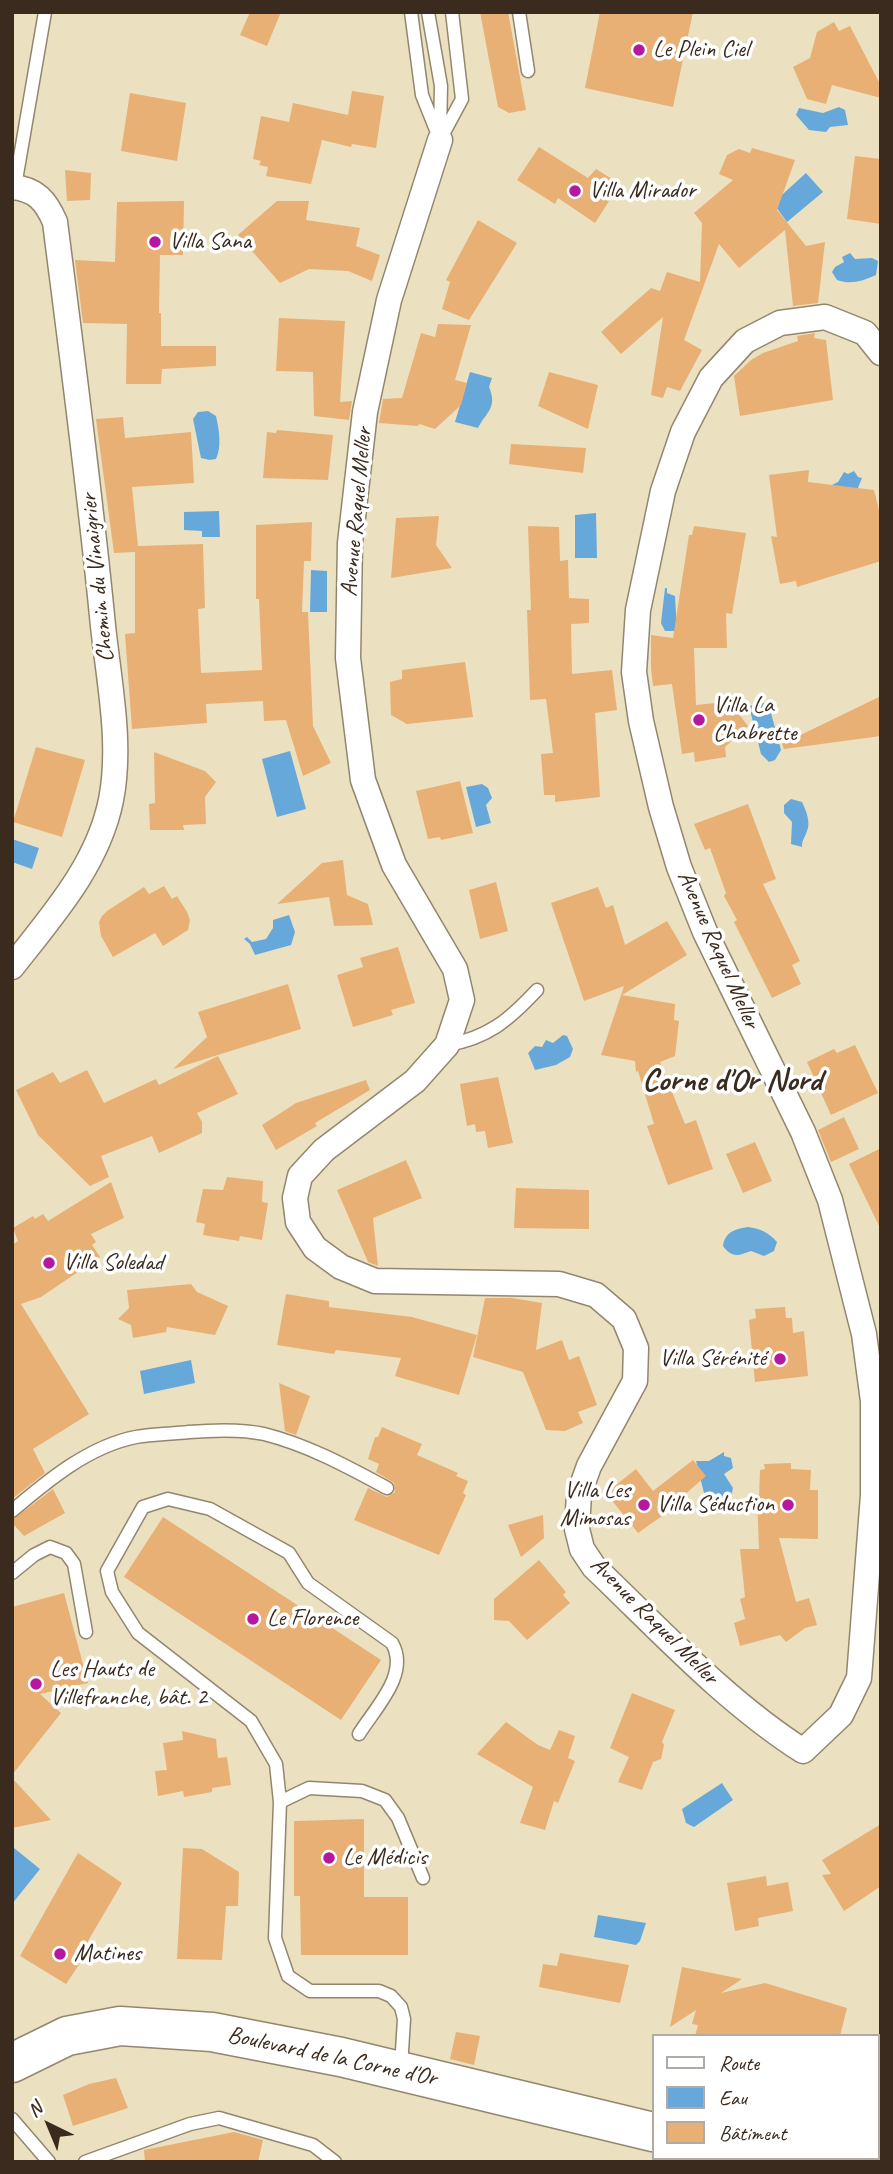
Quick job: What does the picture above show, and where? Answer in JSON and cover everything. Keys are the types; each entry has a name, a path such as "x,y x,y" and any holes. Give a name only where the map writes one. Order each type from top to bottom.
{"main road":[{"name":"Boulevard de la Corne d'Or","path":"12,2063 67,2036 120,2026 212,2032 401,2071 652,2132"}],"street":[{"name":"Avenue Raquel Meller","path":"440,140 389,300 365,412 351,543 348,658 363,780 394,866 455,969 462,1000 447,1045 415,1081 324,1150 300,1176 295,1198 298,1222 315,1248 341,1267 375,1281 559,1284 596,1295 624,1319 636,1348 635,1381 589,1466 579,1494 577,1529 582,1549 594,1567 724,1690 761,1723 803,1751 841,1715 859,1678 873,1494 873,1401 864,1334 830,1200 803,1132 705,932 679,867 660,807 641,721 634,672 638,610 663,491 683,432 710,378 745,341 780,323 825,317 865,333 881,353"},
{"name":"Chemin du Vinaigrier","path":"12,967 67,898 86,866 111,801 115,771 98,577 55,222 47,205 36,193 14,187"}],"lane":[{"path":"14,187 45,12"},
{"path":"411,12 422,94 440,140"},
{"path":"428,12 441,86 440,140"},
{"path":"440,140 462,99 452,12"},
{"path":"519,12 528,71"},
{"path":"447,1045 473,1041 512,1017 537,990"},
{"path":"12,1511 40,1487 114,1443 136,1437 209,1431 263,1434 332,1458 387,1488"},
{"path":"359,1734 396,1677 399,1655 392,1643 308,1583 289,1553 210,1509 168,1499 143,1507 107,1571 112,1592 138,1633 251,1721 276,1764 280,1802 275,1938 281,1961 288,1976 310,1991 379,1992 391,1996 401,2007 404,2019 401,2071"},
{"path":"12,1573 34,1555 50,1547 66,1553 74,1564 86,1632"},
{"path":"280,1802 309,1788 362,1791 384,1800 398,1818 423,1878"},
{"path":"85,2162 190,2124 219,2118 313,2145 335,2162"},
{"path":"12,2119 49,2162"}],"water":[{"path":"839,107 845,110 848,125 830,127 826,132 809,130 796,115 799,108 823,113"},
{"path":"806,173 823,192 787,222 773,203"},
{"path":"850,253 855,259 872,258 878,261 876,275 857,282 837,280 832,272 844,262 842,257"},
{"path":"470,372 492,378 489,387 492,405 478,428 455,422"},
{"path":"208,411 216,416 219,438 216,459 210,460 201,458 193,419 198,412"},
{"path":"854,471 862,478 854,498 830,486 838,482 844,472 848,474"},
{"path":"219,511 220,537 202,537 202,531 184,530 184,512"},
{"path":"596,513 597,558 575,558 575,515"},
{"path":"311,570 327,571 327,612 310,612"},
{"path":"665,588 667,593 675,596 677,631 665,631 661,623"},
{"path":"768,702 781,750 775,760 769,762 761,754 749,706"},
{"path":"290,751 306,809 277,817 262,759"},
{"path":"482,784 488,788 492,798 486,805 491,823 476,827 466,787"},
{"path":"791,799 802,802 808,816 808,828 802,847 791,844 792,822 784,813 784,805"},
{"path":"12,839 39,848 32,869 12,862"},
{"path":"289,915 295,932 291,945 255,955 250,944 244,939 247,937 252,942 266,939 273,928 273,920"},
{"path":"563,1035 567,1036 573,1049 570,1057 556,1065 535,1070 528,1053 535,1046 542,1047 546,1040 553,1043"},
{"path":"748,1227 764,1232 774,1239 777,1242 774,1251 764,1256 751,1251 736,1255 729,1253 723,1246 728,1234"},
{"path":"191,1360 195,1383 144,1394 140,1371"},
{"path":"724,1452 724,1456 731,1458 733,1468 724,1474 733,1488 730,1501 721,1507 717,1497 705,1497 696,1461 709,1461"},
{"path":"722,1783 733,1800 694,1827 686,1823 682,1809"},
{"path":"14,1848 40,1869 12,1904 12,1851"},
{"path":"598,1915 646,1923 640,1941 636,1945 594,1937"}],"building":[{"path":"250,12 281,12 267,46 240,35"},
{"path":"480,12 508,12 526,110 509,113 498,107"},
{"name":"Le Plein Ciel","path":"600,12 693,12 673,107 585,88"},
{"path":"834,22 839,31 850,26 881,86 881,98 832,85 826,104 807,99 793,67 810,58 817,32"},
{"path":"352,91 384,96 376,148 352,144 351,147 322,140 311,184 266,176 268,167 259,165 261,161 253,159 261,116 289,122 293,103 348,115"},
{"path":"130,93 186,103 177,161 121,151"},
{"name":"Villa Mirador","path":"539,147 588,178 596,169 620,184 595,223 558,198 555,204 517,180"},
{"path":"752,148 795,160 777,210 806,246 825,242 818,303 793,306 785,230 739,268 719,244 684,340 702,350 680,391 667,387 663,398 651,395 663,317 621,354 601,332 651,288 660,291 667,272 700,282 702,223 694,213 733,180 719,174 727,155 739,149 750,153"},
{"path":"855,156 881,159 881,224 847,219"},
{"path":"65,170 91,173 90,200 67,201"},
{"path":"184,201 183,255 160,255 161,346 216,346 216,366 162,369 161,384 126,384 127,324 83,323 75,260 115,262 117,202"},
{"path":"277,201 309,201 306,220 360,228 356,246 380,255 372,281 348,271 309,269 280,283 238,235"},
{"path":"478,220 517,243 469,320 442,309 450,282 446,280"},
{"path":"279,318 345,321 340,402 352,401 349,420 314,416 313,372 276,371"},
{"path":"438,324 471,325 455,380 467,383 461,405 435,429 419,424 379,423 383,399 402,398 421,333 435,337"},
{"path":"815,333 814,338 826,340 833,400 740,416 734,376 763,353 798,341 797,336"},
{"path":"549,372 598,385 588,429 538,406"},
{"path":"123,417 125,438 191,432 194,483 132,487 138,546 203,544 205,608 198,609 201,673 262,670 259,599 256,599 256,525 312,522 311,561 304,561 302,612 308,612 313,726 331,763 303,776 286,720 264,721 263,701 206,704 207,723 132,729 125,634 135,633 135,552 114,553 96,419"},
{"path":"277,430 333,435 328,480 263,478 267,432 276,433"},
{"path":"511,444 586,448 583,473 509,464"},
{"path":"809,470 808,482 874,490 881,518 881,561 797,587 796,581 780,584 771,536 777,537 769,475"},
{"path":"439,516 436,545 452,568 391,578 396,518"},
{"path":"528,526 559,527 560,561 568,560 569,598 589,599 589,623 571,624 572,674 612,670 617,710 595,713 600,797 555,802 555,795 544,795 541,754 553,753 546,699 530,700"},
{"path":"694,526 746,533 732,614 726,613 727,648 694,648 696,705 737,701 739,714 748,726 725,747 726,757 695,762 694,752 682,754 672,684 653,686 651,668 651,635 673,638 689,535 692,535"},
{"path":"465,662 473,717 407,724 391,715 390,682 402,679 402,670"},
{"path":"881,696 881,736 784,749 782,744"},
{"path":"36,747 85,760 62,837 13,822"},
{"path":"154,752 205,771 216,782 205,797 206,824 183,825 184,830 150,830 149,804 155,803"},
{"path":"460,781 473,833 441,840 440,837 428,839 416,791"},
{"path":"748,804 776,879 763,884 800,961 792,965 801,984 772,998 734,922 737,920 724,896 726,893 710,848 705,850 694,824"},
{"path":"343,860 347,895 368,904 373,925 334,926 329,897 277,904 322,863"},
{"path":"496,882 508,931 480,939 469,890"},
{"path":"164,886 172,899 177,896 187,912 190,920 188,930 163,946 155,933 113,957 101,936 99,922 102,916 144,887 149,894"},
{"path":"598,887 606,908 613,905 625,945 667,921 687,955 622,995 675,1004 674,1020 679,1021 675,1056 660,1062 685,1124 696,1120 713,1169 668,1185 647,1126 654,1124 638,1071 636,1072 635,1061 601,1055 624,986 584,1001 551,903"},
{"path":"398,947 415,1003 391,1010 393,1015 353,1027 337,975 363,967 360,958"},
{"path":"288,984 301,1029 173,1069 207,1037 198,1012"},
{"path":"855,1045 878,1093 831,1115 807,1062 834,1049 837,1053"},
{"path":"218,1056 238,1094 197,1113 202,1122 202,1133 159,1153 152,1136 101,1156 109,1177 90,1186 38,1135 16,1090 53,1072 60,1083 87,1070 104,1103 156,1079 159,1085"},
{"path":"498,1077 513,1143 488,1148 485,1131 476,1132 475,1124 467,1126 460,1084"},
{"path":"366,1080 370,1090 276,1150 262,1125 296,1103"},
{"path":"844,1117 859,1149 831,1162 818,1130"},
{"path":"755,1142 772,1181 743,1193 726,1154"},
{"path":"881,1148 881,1230 849,1164"},
{"path":"406,1160 422,1198 373,1218 378,1266 368,1262 337,1190"},
{"path":"227,1177 263,1181 262,1202 268,1203 262,1240 240,1236 239,1241 203,1235 205,1224 196,1222 203,1189 223,1190"},
{"path":"111,1182 124,1218 91,1234 96,1242 92,1245 100,1257 41,1297 21,1304 89,1414 33,1449 45,1473 12,1499 12,1245 18,1241 13,1228 33,1216 35,1219 43,1214 48,1221"},
{"path":"516,1188 589,1190 589,1229 514,1228"},
{"path":"191,1284 197,1292 228,1306 215,1335 167,1327 166,1332 133,1338 131,1325 118,1319 129,1308 127,1290"},
{"path":"286,1294 329,1301 329,1307 412,1317 477,1335 459,1395 395,1376 401,1358 336,1350 334,1354 277,1345"},
{"path":"485,1298 512,1298 542,1303 536,1350 562,1340 569,1360 579,1356 597,1405 578,1412 583,1423 565,1431 546,1430 523,1372 473,1357"},
{"name":"Villa Sérénité","path":"785,1307 786,1318 792,1318 793,1333 804,1331 808,1376 755,1382 749,1320 756,1318 755,1309"},
{"path":"279,1383 310,1396 296,1435 285,1431"},
{"path":"382,1427 422,1444 417,1455 458,1473 456,1476 468,1481 463,1493 466,1495 439,1555 354,1520 368,1488 387,1497 395,1492 394,1483 376,1472 379,1464 368,1459 375,1437 378,1437"},
{"name":"Villa Les Mimosas","path":"693,1460 706,1476 668,1509 669,1511 638,1533 606,1493 636,1469 653,1491"},
{"path":"791,1463 791,1469 811,1470 810,1490 818,1490 818,1539 779,1538 796,1602 809,1598 817,1625 805,1628 786,1642 780,1635 740,1646 734,1623 745,1619 740,1599 745,1597 740,1549 759,1549 757,1497 760,1470 765,1469 764,1464"},
{"path":"53,1489 65,1513 24,1536 12,1520"},
{"path":"543,1515 544,1538 521,1557 508,1525"},
{"name":"Le Florence","path":"163,1517 381,1660 341,1720 124,1577"},
{"path":"539,1560 566,1592 563,1595 570,1603 527,1640 509,1621 494,1620 494,1599"},
{"name":"Les Hauts de Villefranche, bât. 2","path":"64,1593 88,1683 40,1694 61,1713 12,1775 12,1607"},
{"path":"632,1693 675,1710 662,1742 664,1745 661,1759 653,1762 642,1790 618,1782 629,1757 610,1748"},
{"path":"506,1722 538,1745 550,1750 559,1730 575,1736 568,1758 575,1761 558,1803 554,1801 545,1830 520,1823 533,1787 477,1754"},
{"path":"182,1731 216,1739 218,1758 227,1757 231,1785 184,1797 183,1791 158,1796 155,1771 167,1770 163,1743 183,1740"},
{"path":"12,1778 51,1820 12,1828"},
{"name":"Le Médicis","path":"364,1819 364,1897 408,1897 408,1955 301,1955 300,1896 294,1896 294,1821"},
{"path":"881,1824 881,1886 844,1911 822,1875 831,1874 822,1860"},
{"path":"183,1848 202,1849 239,1872 238,1906 226,1906 222,1960 177,1959"},
{"path":"78,1853 122,1883 88,1941 93,1944 66,1984 20,1956"},
{"path":"766,1876 767,1886 788,1882 793,1911 758,1918 759,1926 735,1931 727,1883"},
{"path":"560,1953 629,1965 620,2003 539,1987 543,1964 557,1966"},
{"path":"682,1967 742,1979 721,1993 765,1983 847,2008 840,2034 696,2034 698,2025 692,2024 696,2010 670,2027"},
{"path":"456,2032 480,2036 474,2065 450,2059"},
{"path":"116,2078 128,2108 73,2126 63,2095 89,2084"},
{"path":"234,2132 263,2140 258,2162 145,2162 144,2150"}],"place":[{"name":"Le Plein Ciel","path":"639,50"},
{"name":"Villa Mirador","path":"575,191"},
{"name":"Villa Sana","path":"155,242"},
{"name":"Villa La Chabrette","path":"699,720"},
{"name":"Villa Soledad","path":"49,1263"},
{"name":"Villa Sérénité","path":"780,1359"},
{"name":"Villa Les Mimosas","path":"644,1505"},
{"name":"Villa Séduction","path":"788,1505"},
{"name":"Le Florence","path":"253,1619"},
{"name":"Les Hauts de Villefranche, bât. 2","path":"36,1684"},
{"name":"Le Médicis","path":"329,1858"},
{"name":"Matines","path":"60,1954"}],"district":[{"name":"Corne d'Or Nord","path":"732,1082"}]}
